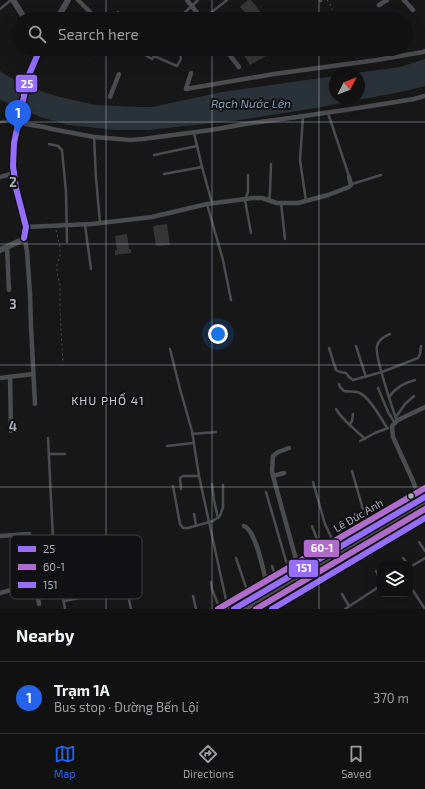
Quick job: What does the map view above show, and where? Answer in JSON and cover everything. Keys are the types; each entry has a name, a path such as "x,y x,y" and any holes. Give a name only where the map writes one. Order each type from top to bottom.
{"highway":[{"name":"Lê Đức Anh","path":"242,609 422,496 425,488"},
{"name":"Lê Đức Anh","path":"250,592 266,581 367,523 422,496"},
{"name":"Lê Đức Anh","path":"223,608 422,496"},
{"path":"256,609 425,509"}],"street":[{"path":"12,0 20,12"},
{"path":"61,12 68,0"},
{"path":"78,0 90,12"},
{"path":"187,0 196,12"},
{"path":"404,0 413,10"},
{"path":"379,5 384,1"},
{"path":"413,53 425,51"},
{"path":"35,404 30,294 27,251 24,238 26,227 16,188 13,166 14,143 28,77 37,56"},
{"path":"230,56 239,67"},
{"path":"191,73 186,89 274,74 358,63 398,56"},
{"path":"110,97 119,74"},
{"path":"11,121 94,138 131,140 211,130 414,99 425,96"},
{"path":"0,177 14,173"},
{"path":"26,227 85,225 152,217 209,204 253,198 262,198 277,203 298,203 334,193 349,187 351,184 349,177"},
{"path":"0,250 19,242 24,238"},
{"path":"7,247 9,290"},
{"path":"0,378 33,374"},
{"path":"10,377 11,431"},
{"path":"422,496 393,437 393,423 425,407"},
{"path":"289,448 286,448 273,456 273,476 294,565"},
{"path":"273,476 284,473"},
{"path":"244,526 248,528 256,543 266,581"},
{"path":"14,535 29,534"},
{"path":"0,536 10,535"},
{"path":"0,593 10,590"},
{"path":"38,599 39,604"}],"lane":[{"path":"0,9 12,0"},
{"path":"185,12 198,0"},
{"path":"211,12 227,0"},
{"path":"154,56 177,66 181,59 180,56"},
{"path":"327,112 349,177"},
{"path":"303,116 300,160 306,201"},
{"path":"0,122 11,121"},
{"path":"194,132 231,300"},
{"path":"94,138 100,223"},
{"path":"49,144 58,146 62,150 66,192 67,242"},
{"path":"154,155 197,146"},
{"path":"269,201 271,164"},
{"path":"164,174 202,167"},
{"path":"248,175 248,192 245,200 251,233"},
{"path":"351,184 381,175"},
{"path":"281,203 285,239"},
{"path":"85,225 91,269"},
{"path":"390,334 381,339 377,345 376,351 390,397 393,423"},
{"path":"356,346 366,376"},
{"path":"329,348 336,370 346,373 353,380 382,372 418,358 421,346"},
{"path":"170,349 192,434 223,608"},
{"path":"390,397 394,391 404,383 415,380"},
{"path":"339,384 344,391 362,394 393,423"},
{"path":"378,388 393,423"},
{"path":"360,440 393,423 405,404 414,396"},
{"path":"336,409 344,420 365,438"},
{"path":"350,424 353,414"},
{"path":"192,434 216,432"},
{"path":"48,438 53,535"},
{"path":"167,446 193,443"},
{"path":"49,454 65,454"},
{"path":"352,471 367,523"},
{"path":"181,489 180,478 183,476 199,476"},
{"path":"313,482 325,524 333,542"},
{"path":"212,484 218,518"},
{"path":"173,486 181,526 183,528 188,528 213,521 220,516 223,507 223,485"},
{"path":"266,492 286,561 294,565"},
{"path":"194,514 196,525"},
{"path":"312,526 321,549"},
{"path":"419,542 425,551"},
{"path":"236,558 250,592"},
{"path":"413,565 425,558"},
{"path":"272,566 275,576"},
{"path":"211,582 212,589 223,608"},
{"path":"344,609 377,588"},
{"path":"413,591 425,609"},
{"path":"342,594 349,606"},
{"path":"194,596 196,609"},
{"path":"65,609 64,601 75,599"},
{"path":"129,600 131,609"}],"path":[{"path":"328,0 333,12"},
{"path":"357,56 358,63"},
{"path":"55,226 60,247 57,272 60,286 63,363"}],"water":[{"name":"Rạch Nước Lên","path":"425,59 425,86 365,99 365,72 400,67"},
{"name":"Rạch Nước Lên","path":"0,71 9,77 43,92 95,105 152,107 222,92 329,77 329,104 337,104 240,120 149,130 115,130 69,125 40,117 0,100"}],"building":[{"path":"248,0 251,0 260,12 244,12 240,7"},
{"path":"244,56 266,56 250,65"},
{"path":"167,224 170,245 156,246 153,226"},
{"path":"127,234 131,253 115,255 115,250 117,250 115,236"}],"transit line":[{"name":"25","path":"24,238 26,227 16,188 13,166 14,143 28,77 37,56"},
{"name":"60-1","path":"218,609 425,488"},
{"name":"151","path":"234,609 425,497"},
{"name":"60-1","path":"256,609 425,509"},
{"name":"151","path":"272,609 425,518"}],"place":[{"name":"Trạm 1A","path":"18,133"}],"district":[{"name":"KHU PHỐ 41","path":"108,400"}]}
